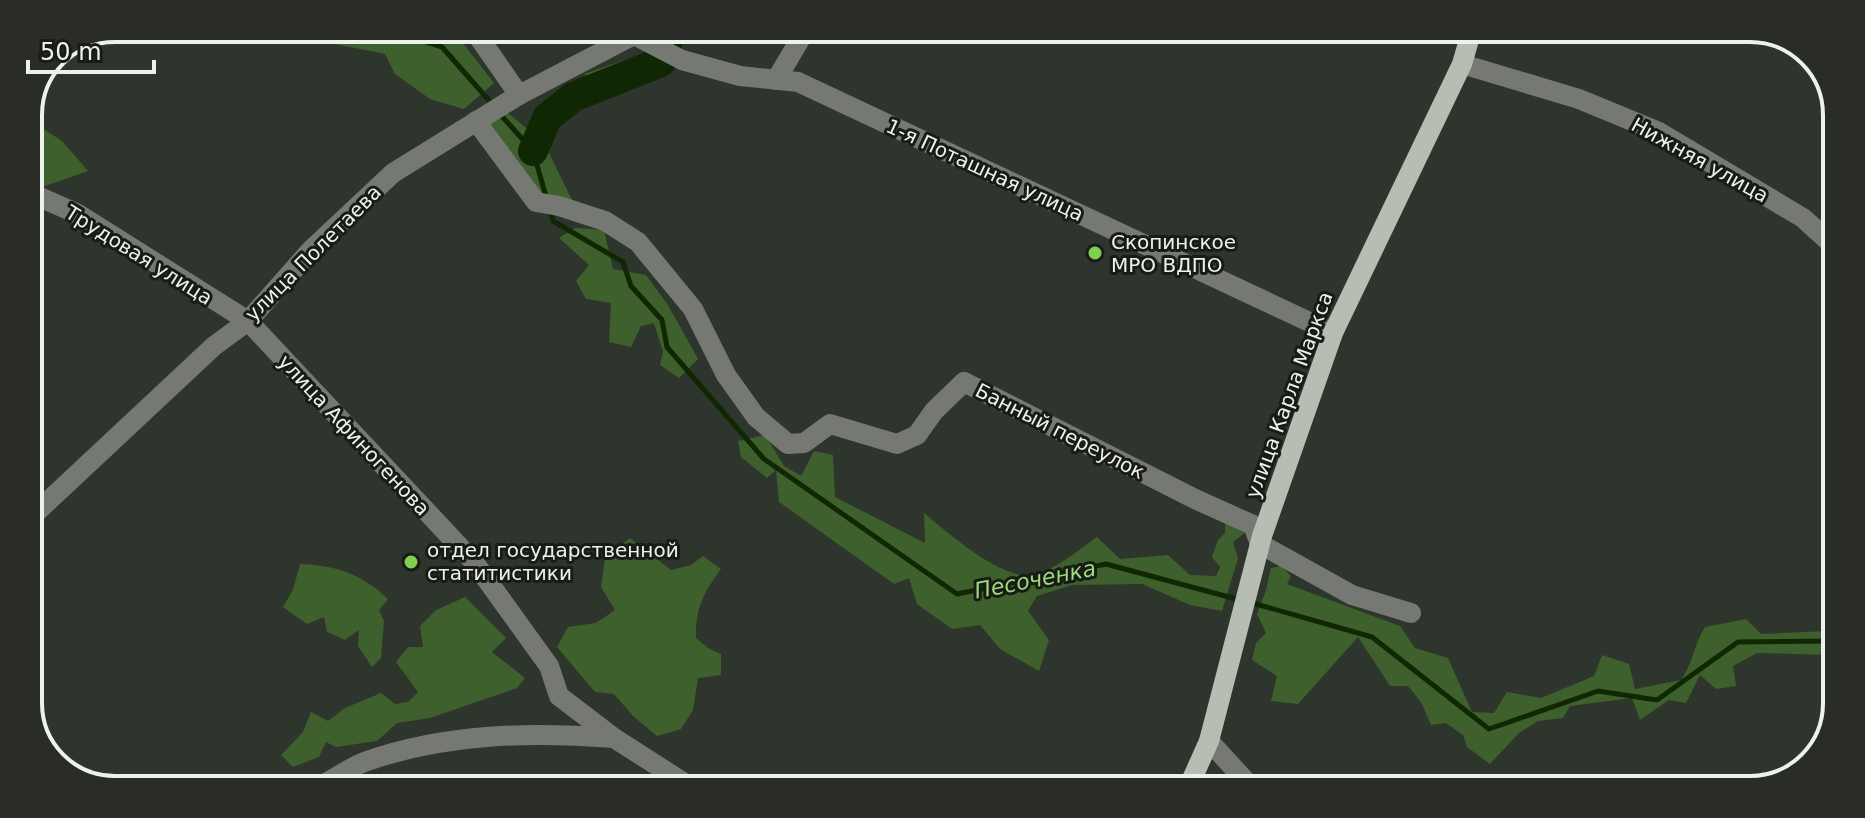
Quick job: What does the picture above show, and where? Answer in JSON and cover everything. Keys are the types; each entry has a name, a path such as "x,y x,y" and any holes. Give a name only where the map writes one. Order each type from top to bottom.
{"main road":[{"name":"улица Карла Маркса","path":"1193,776 1209,741 1260,544 1333,333 1462,64 1468,42"}],"street":[{"path":"482,42 519,95"},
{"name":"улица Полетаева","path":"42,507 203,356 248,321 311,250 393,173 519,95 618,42"},
{"name":"1-я Поташная улица","path":"651,42 682,60 740,76 798,82 1333,333"},
{"path":"776,80 798,42"},
{"name":"Нижняя улица","path":"1462,64 1579,99 1659,132 1803,218 1823,236"},
{"name":"Банный переулок","path":"476,121 536,202 605,221 638,242 693,309 726,375 756,417 788,444 804,443 830,424 897,444 917,435 934,411 964,382 1253,525 1260,544 1352,595 1411,613"},
{"name":"Трудовая улица","path":"42,198 78,214 248,321"},
{"name":"улица Афиногенова","path":"248,321 474,562 549,666 559,696 614,738 673,776"},
{"path":"338,776 365,761 452,739 541,733 614,738"},
{"path":"1209,741 1241,776"}],"green space":[{"path":"327,42 462,42 494,83 464,109 430,99 395,74 385,54"},
{"path":"645,53 668,62 670,71 610,91 584,74"},
{"path":"578,86 588,100 557,121 549,153 573,202 532,209 518,194 520,164 491,124 508,113 531,132 537,116"},
{"path":"42,128 62,141 88,171 42,184"},
{"path":"575,228 604,230 613,269 646,275 668,305 698,359 679,378 660,365 663,352 654,323 641,326 631,347 609,342 611,303 586,299 576,281 589,265 559,238"},
{"path":"765,435 784,466 801,476 814,451 833,455 835,497 925,543 924,513 990,563 1019,575 1040,573 1097,537 1120,559 1168,555 1190,575 1216,576 1220,567 1212,557 1218,540 1225,533 1225,521 1246,532 1233,542 1238,558 1222,611 1190,605 1142,584 1072,585 1037,596 1028,611 1049,640 1039,671 1000,649 980,625 952,629 917,604 909,578 894,584 779,502 776,470 767,478 741,457 738,441"},
{"path":"630,538 671,570 691,565 703,556 721,569 702,601 696,638 721,654 721,675 698,678 693,710 681,729 657,736 633,716 614,694 595,692 557,647 568,627 596,623 615,610 601,587 605,558"},
{"path":"300,564 347,572 388,599 379,610 384,621 381,658 372,667 358,646 359,630 345,640 327,632 324,617 307,624 283,607 293,590"},
{"path":"1281,566 1291,576 1287,584 1400,626 1415,648 1448,658 1472,712 1494,713 1507,692 1541,698 1594,676 1602,655 1629,664 1635,689 1681,680 1705,627 1746,619 1761,634 1823,631 1823,655 1757,653 1733,666 1736,686 1716,689 1700,675 1686,703 1669,700 1640,720 1632,698 1570,706 1563,718 1538,721 1519,733 1490,764 1467,747 1463,735 1446,723 1431,725 1421,702 1408,686 1390,686 1358,637 1298,704 1271,701 1277,676 1252,660 1256,643 1266,633 1257,614 1271,568"},
{"path":"465,597 506,638 492,652 525,678 517,688 430,718 397,723 377,741 336,747 326,742 319,757 293,767 281,755 303,732 311,712 328,721 345,708 381,693 395,704 408,702 418,692 396,662 408,647 423,647 420,626 436,610"}],"waterway":[{"name":"Песоченка","path":"427,42 442,47 493,105"},
{"path":"533,151 547,118 573,97 661,62 667,42"},
{"name":"Песоченка","path":"499,113 533,151 547,200"},
{"name":"Песоченка","path":"550,210 553,221 623,262 631,286 662,320 667,347 764,459 957,594 1106,564 1240,600"},
{"name":"Песоченка","path":"1249,602 1372,637 1489,729 1598,691 1657,700 1738,642 1823,641"}],"place":[{"name":"Скопинское МРО ВДПО","path":"1095,253"},
{"name":"отдел государственной статитистики","path":"411,562"}]}
